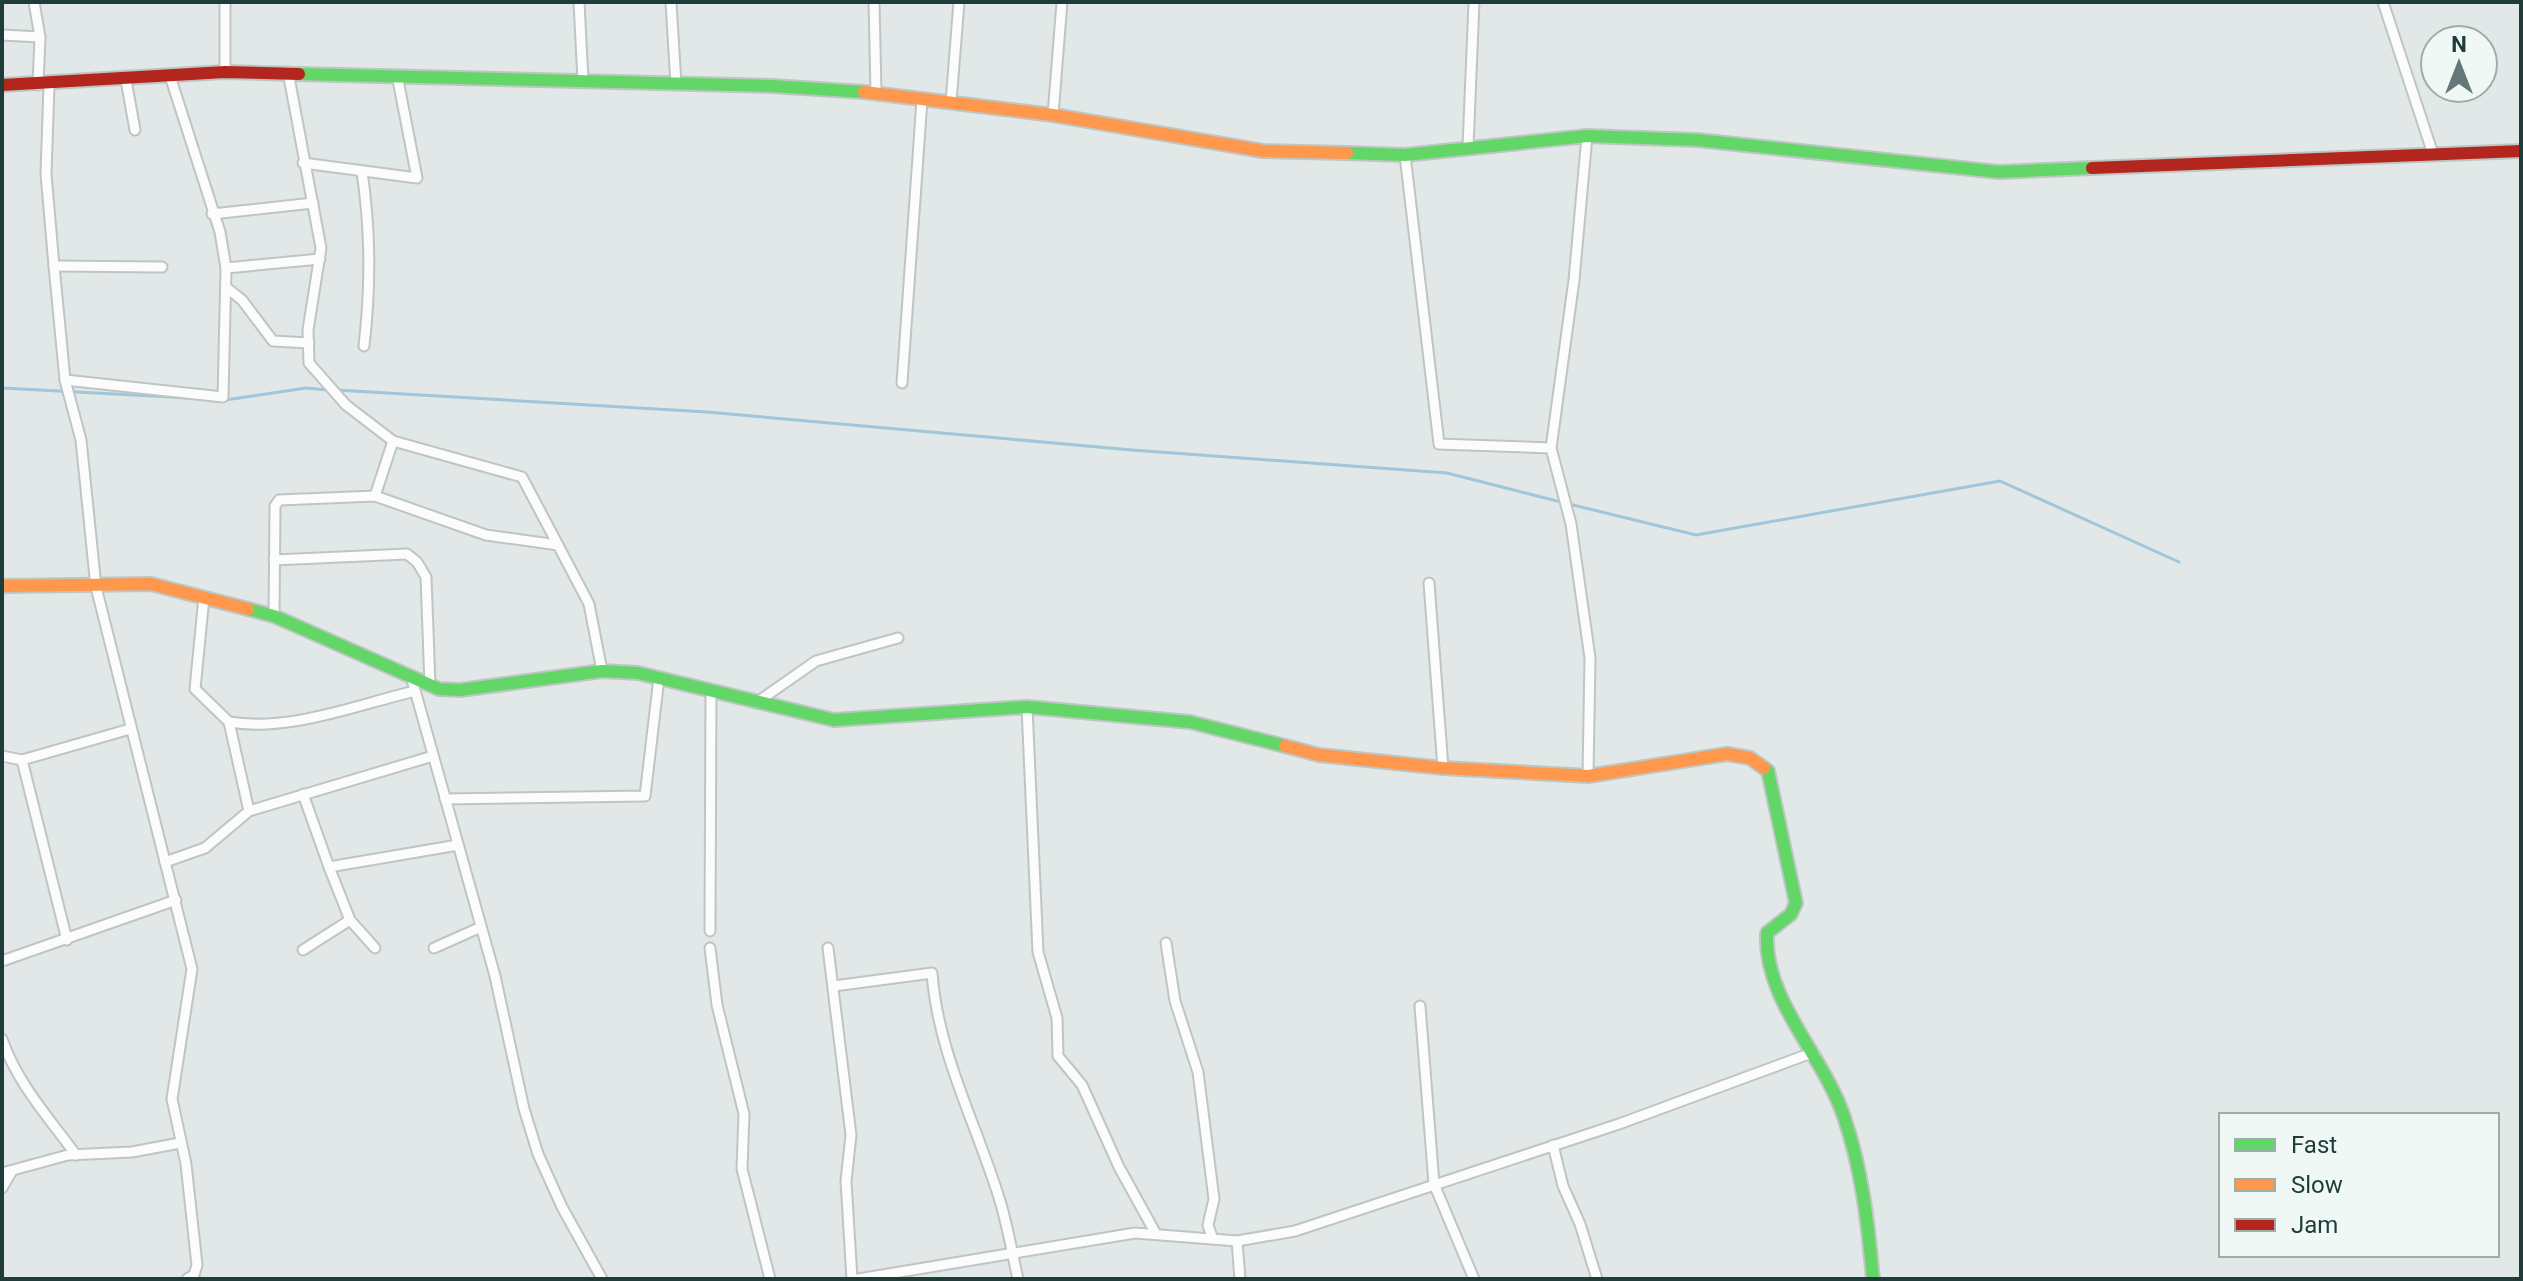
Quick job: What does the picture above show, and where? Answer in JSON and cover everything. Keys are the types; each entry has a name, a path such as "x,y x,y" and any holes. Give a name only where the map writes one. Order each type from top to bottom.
{"street":[{"path":"34,2 40,37 46,174 66,383 81,440 96,587 192,969 172,1099 186,1164 197,1265 194,1275 187,1279"},
{"path":"225,2 225,72"},
{"path":"579,2 583,81"},
{"path":"671,2 676,85"},
{"path":"874,2 876,93"},
{"path":"951,102 959,2"},
{"path":"1053,115 1062,2"},
{"path":"1468,147 1474,2"},
{"path":"2383,2 2433,154"},
{"path":"2,35 40,37"},
{"path":"2,85 44,85 225,72 288,72 772,86 876,93 1053,115 1263,151 1405,155 1587,136 1697,140 1938,168 1999,172 2521,151"},
{"path":"288,72 313,203 320,259 309,363 346,405 393,441 522,477 589,604 602,671"},
{"path":"303,163 417,178 397,75"},
{"path":"66,383 223,397 226,268 220,232 170,76"},
{"path":"126,80 135,130"},
{"path":"902,383 922,100"},
{"path":"1587,136 1574,280 1551,448 1571,524 1590,658 1588,776"},
{"path":"1405,155 1439,444 1551,448"},
{"path":"362,172 370,230 371,287 364,346"},
{"path":"212,214 313,203"},
{"path":"226,268 320,259"},
{"path":"54,266 162,267"},
{"path":"227,288 242,300 273,341 309,343"},
{"path":"375,496 393,441"},
{"path":"274,616 275,506 279,500 375,496 486,535 558,545"},
{"path":"274,560 407,554 417,562 426,577 430,685"},
{"path":"1429,583 1443,768"},
{"path":"2,586 151,584 274,616 430,685 460,690 602,671 638,673 834,720 1027,707 1190,722 1319,755 1443,768 1588,776 1727,754 1750,758 1768,771 1796,903 1791,914 1767,933 1763,948 1816,1056 1852,1139 1863,1180 1873,1279"},
{"path":"204,597 195,689 229,722 249,811"},
{"path":"756,703 816,661 898,638"},
{"path":"411,676 481,927 538,1154 602,1279"},
{"path":"445,799 645,796 659,678"},
{"path":"229,722 251,726 295,720 415,691"},
{"path":"710,931 711,691"},
{"path":"1027,707 1038,952 1057,1018 1058,1056 1082,1085 1119,1167 1156,1234"},
{"path":"2,756 22,760 130,729"},
{"path":"165,862 205,848 249,811 433,756"},
{"path":"22,760 67,940"},
{"path":"303,794 350,920 375,948"},
{"path":"329,867 458,845"},
{"path":"2,961 176,900"},
{"path":"303,950 350,920"},
{"path":"434,948 481,927"},
{"path":"1166,943 1175,1001 1198,1072 1214,1199 1208,1225 1212,1237"},
{"path":"710,948 717,1005 744,1114 742,1169 770,1279"},
{"path":"828,948 851,1135 846,1181 855,1279 1135,1233 1237,1241 1295,1231 1553,1145 1806,1055 1816,1056"},
{"path":"834,986 932,973 935,1008 955,1080 1000,1201 1018,1279"},
{"path":"1420,1006 1434,1184 1474,1279"},
{"path":"2,1039 10,1060 42,1112 76,1155"},
{"path":"2,1188 7,1172 76,1155 132,1152 180,1143"},
{"path":"1553,1145 1563,1186 1580,1224 1597,1279"},
{"path":"1237,1241 1240,1279"}],"waterway":[{"path":"2,388 189,398"},
{"path":"225,400 306,388 328,390"},
{"path":"336,390 707,412 1132,450 1447,473 1561,502"},
{"path":"1569,504 1696,535 2000,481 2179,562"}],"traffic: fast":[{"path":"299,74 772,86 864,92"},
{"path":"1347,153 1405,155 1587,136 1697,140 1999,172 2092,168"},
{"path":"248,609 274,616 439,689 460,690 602,671 638,673 834,720 1027,707 1190,722 1285,746"},
{"path":"1764,768 1768,771 1796,903 1791,914 1767,933 1768,957 1784,1004 1835,1094 1844,1117 1860,1177 1873,1279"}],"traffic: slow":[{"path":"864,92 1053,115 1263,151 1347,153"},
{"path":"2,586 151,584 248,609"},
{"path":"1285,746 1319,755 1443,768 1588,776 1727,754 1750,758 1764,768"}],"traffic: jam":[{"path":"2,85 225,72 299,74"},
{"path":"2092,168 2521,151"}]}
